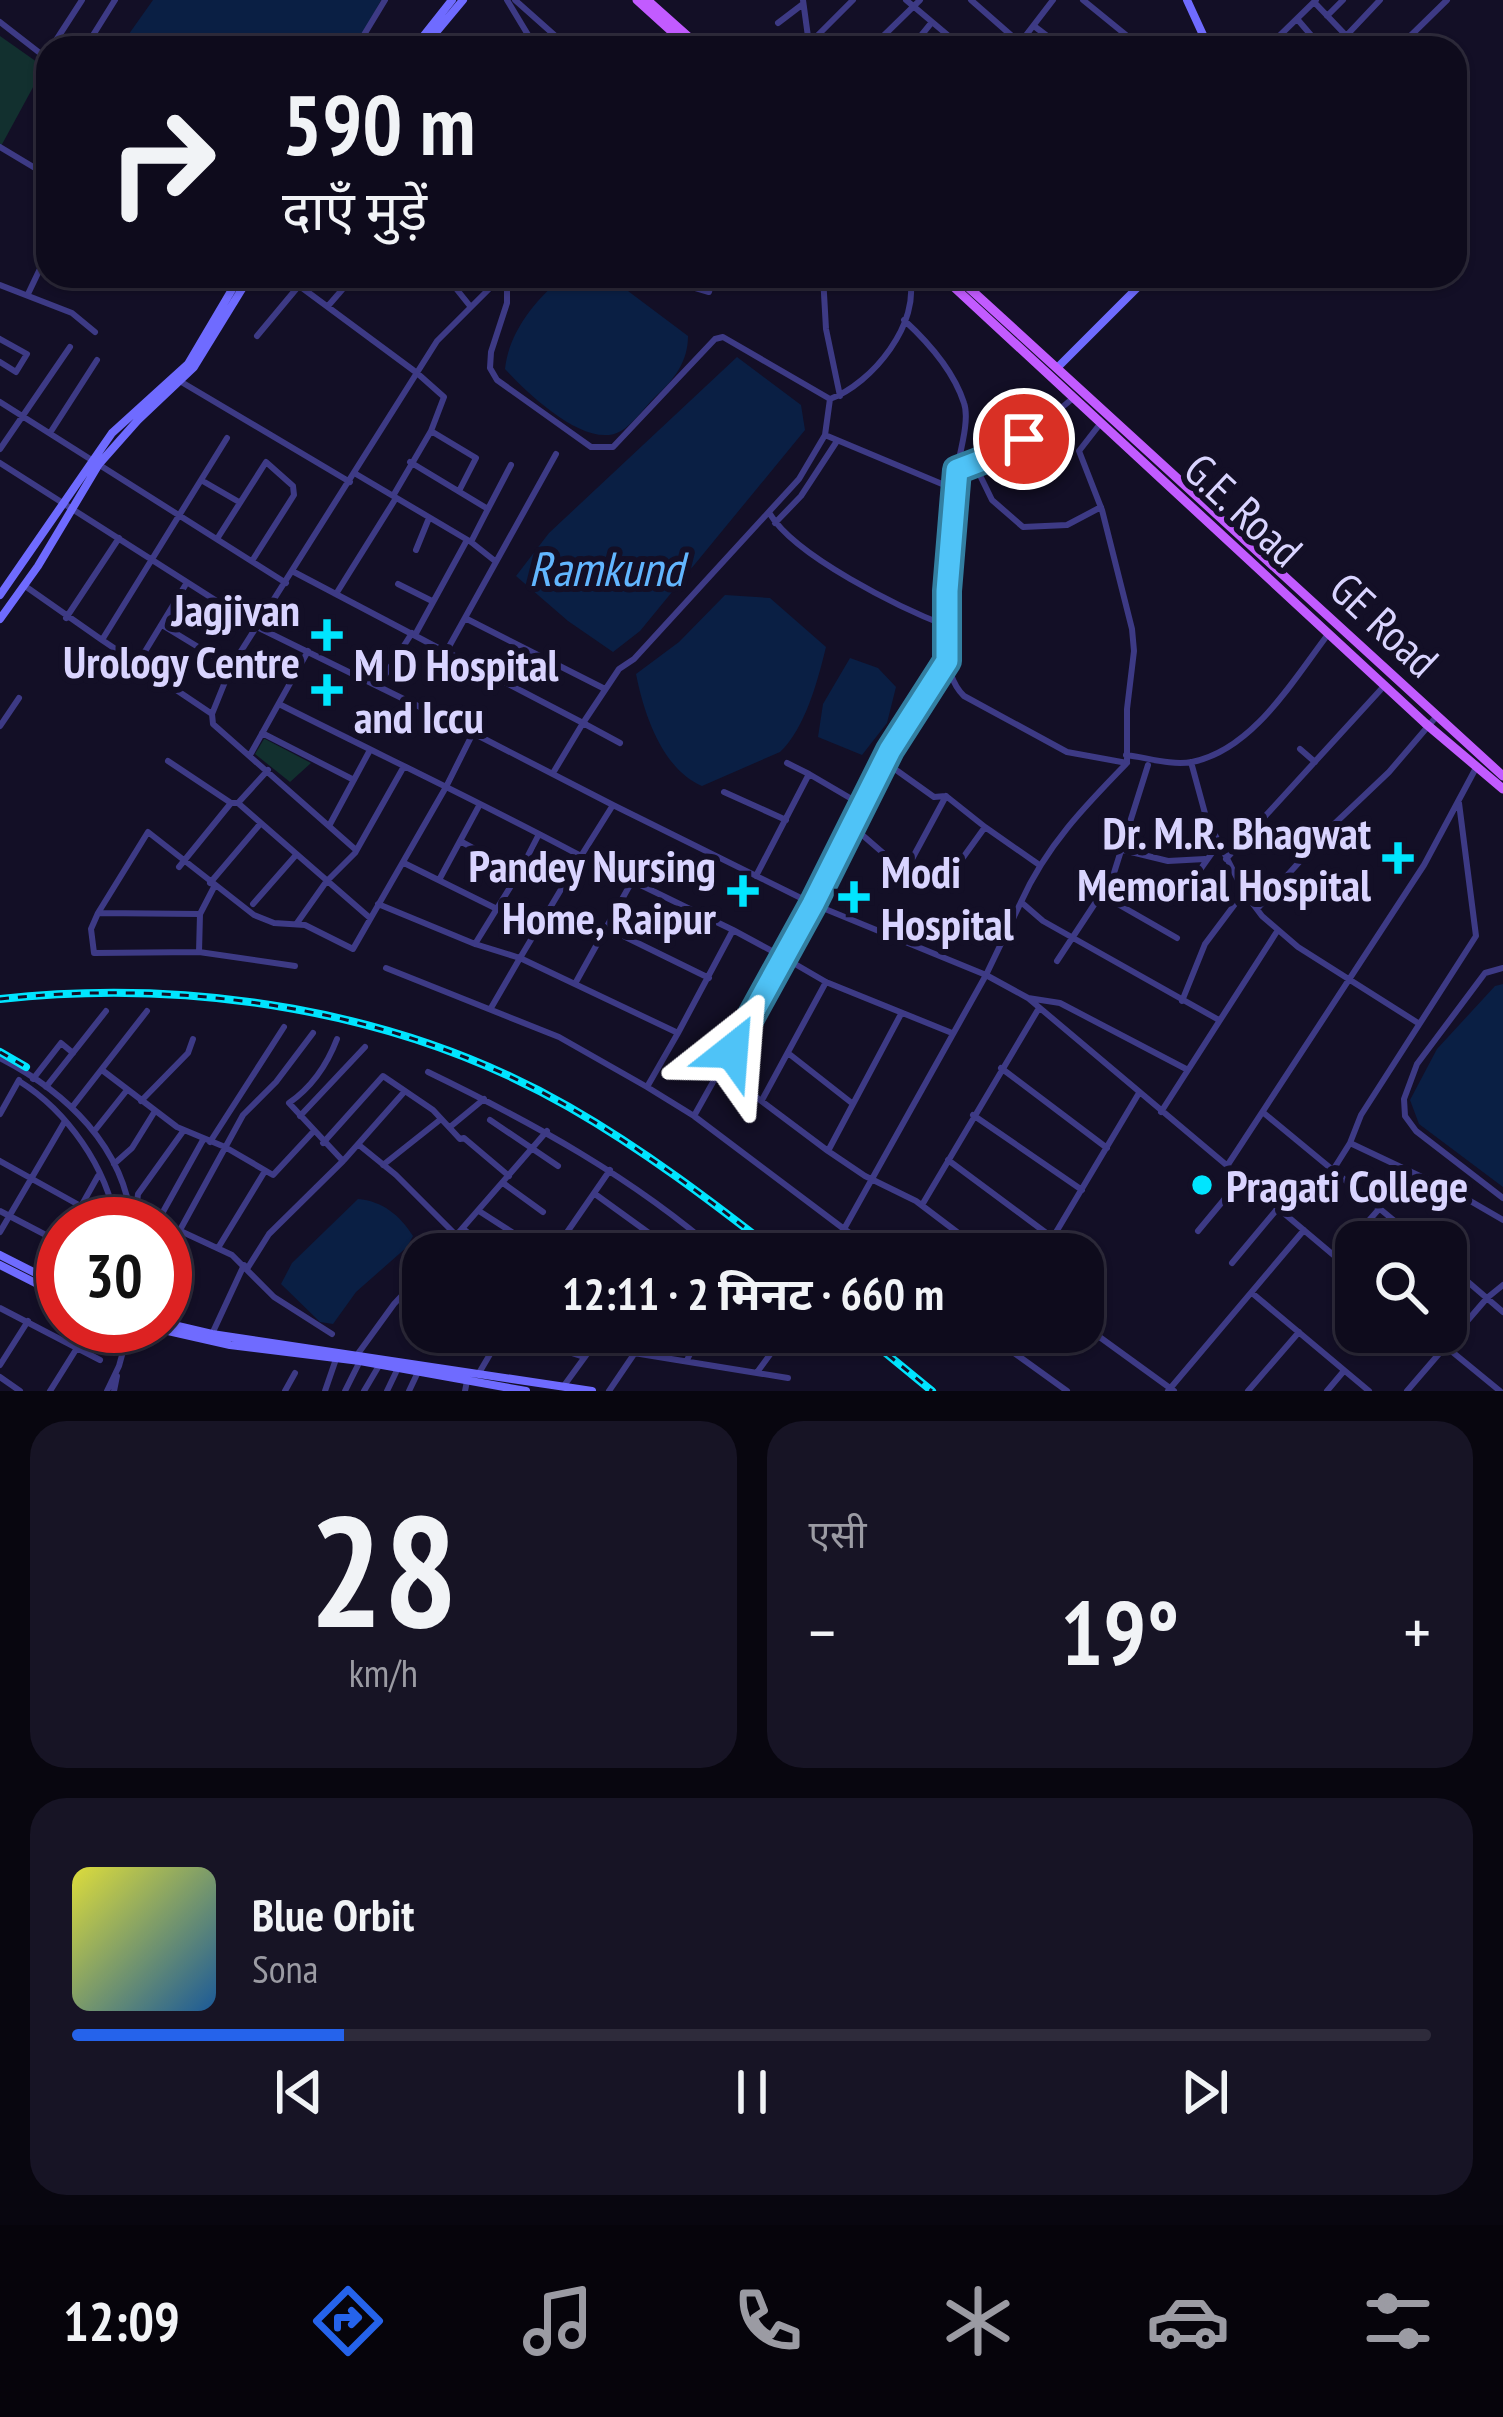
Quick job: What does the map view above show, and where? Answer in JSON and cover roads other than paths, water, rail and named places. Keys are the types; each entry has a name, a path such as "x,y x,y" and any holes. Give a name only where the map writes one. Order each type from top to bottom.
{"main road":[{"path":"637,0 671,36"},
{"path":"647,0 688,36"},
{"name":"G.E. Road","path":"956,288 1055,370 1102,422 1503,788"},
{"name":"GE Road","path":"969,288 1432,721"},
{"path":"1479,762 1503,776"}],"street":[{"path":"59,36 82,0"},
{"path":"93,36 116,0"},
{"path":"363,36 385,0"},
{"path":"427,36 452,0"},
{"path":"430,36 463,0"},
{"path":"511,0 530,36"},
{"path":"511,0 554,36"},
{"path":"819,36 853,0"},
{"path":"906,0 918,4 949,36"},
{"path":"971,0 1009,36"},
{"path":"1026,36 1053,0"},
{"path":"1083,0 1126,35"},
{"path":"1186,0 1203,36"},
{"path":"1327,16 1343,0"},
{"path":"1280,36 1315,1 1347,35 1380,0"},
{"path":"1410,36 1447,0"},
{"path":"803,2 808,36"},
{"path":"778,23 803,2"},
{"path":"884,36 918,4"},
{"path":"1298,20 1312,36"},
{"path":"0,22 36,45"},
{"path":"921,36 932,22"},
{"path":"1034,26 1047,36"},
{"path":"0,147 36,169"},
{"path":"28,293 36,277"},
{"path":"0,285 72,313 95,332"},
{"path":"178,380 233,288"},
{"path":"0,619 25,586 96,462 178,380 242,288"},
{"path":"257,335 299,288"},
{"path":"301,288 444,398 394,497 335,594"},
{"path":"328,307 344,288"},
{"path":"455,288 470,307"},
{"path":"356,850 213,724 212,714 231,667 437,341 491,288"},
{"path":"506,288 507,303 490,368 503,388 591,447 614,447 715,339 723,337 830,399 852,392 896,341 913,297 911,288"},
{"path":"824,288 826,329 840,396"},
{"path":"1055,370 1137,288"},
{"path":"904,320 926,341 965,405 967,420 954,489 947,626 947,661 955,687 964,696 1067,752 1191,762 1260,724 1329,633"},
{"path":"0,339 27,354 16,371 0,362"},
{"path":"0,449 70,347"},
{"path":"50,434 97,360"},
{"path":"178,380 394,497 495,561"},
{"path":"957,470 1012,449 1075,396"},
{"path":"554,773 619,669 634,659 799,479 825,435 830,399"},
{"path":"0,402 286,584"},
{"path":"844,1229 986,975 1038,864 1123,760 1134,651 1101,507 1078,451 1102,422"},
{"path":"431,430 476,458 459,491"},
{"path":"825,435 954,489"},
{"path":"102,640 227,438"},
{"path":"776,523 801,496 837,441"},
{"path":"446,652 556,454"},
{"path":"217,539 266,462 293,486 294,495 252,561"},
{"path":"410,462 488,509"},
{"path":"0,463 259,628 813,904 986,975 1028,998 1335,1257"},
{"path":"378,686 433,602 511,465"},
{"path":"975,465 992,500 1023,527 1067,525 1101,507"},
{"path":"199,479 239,502"},
{"path":"0,595 68,506"},
{"path":"770,514 832,567 947,626"},
{"path":"416,550 429,518"},
{"path":"66,617 119,538"},
{"path":"294,572 620,743"},
{"path":"137,664 185,584"},
{"path":"398,584 433,602"},
{"path":"25,586 212,714"},
{"path":"465,618 605,689"},
{"path":"161,625 231,667"},
{"path":"250,755 308,651"},
{"path":"694,1116 813,904 884,762 947,661"},
{"path":"1226,859 1385,685"},
{"path":"0,726 19,698"},
{"path":"279,704 733,930 826,982 953,1034"},
{"path":"1257,909 1432,721"},
{"path":"262,733 354,780"},
{"path":"295,966 199,952 94,953 92,920 148,832 254,915 274,923 296,923 353,949 473,734"},
{"path":"1300,749 1316,762"},
{"path":"329,826 370,750"},
{"path":"168,761 261,823 370,919"},
{"path":"884,762 934,797 946,796 1038,864"},
{"path":"1191,762 1196,788 1226,859 1257,909 1277,932 1418,1024"},
{"path":"1227,1166 1350,979 1479,762"},
{"path":"787,763 862,806"},
{"path":"1057,961 1102,895 1123,850 1148,765"},
{"path":"296,923 356,850 403,768"},
{"path":"182,863 268,770"},
{"path":"756,876 809,774"},
{"path":"724,792 786,820"},
{"path":"852,826 905,872 946,796"},
{"path":"1333,1170 1361,1115 1476,936 1459,802"},
{"path":"439,880 480,804"},
{"path":"491,1008 614,805"},
{"path":"199,952 200,914 212,885 261,823"},
{"path":"944,884 985,827"},
{"path":"475,944 539,834"},
{"path":"460,841 519,872"},
{"path":"1190,884 1219,843"},
{"path":"1123,850 1168,861 1205,860"},
{"path":"253,904 296,855"},
{"path":"403,862 497,909"},
{"path":"576,982 631,883"},
{"path":"1182,1001 1205,944 1244,892"},
{"path":"1102,895 1177,938"},
{"path":"1021,902 1072,938 1219,1020"},
{"path":"378,904 576,982 678,1033"},
{"path":"98,913 200,914"},
{"path":"607,928 709,978"},
{"path":"647,1087 733,930"},
{"path":"1161,1112 1277,932"},
{"path":"386,968 560,1037 694,1116 850,1233"},
{"path":"1503,968 1485,973 1417,1064 1404,1099 1405,1116 1416,1131 1503,1198"},
{"path":"762,1102 826,982"},
{"path":"1028,998 1060,1003 1188,1070"},
{"path":"922,1205 1040,1008"},
{"path":"46,1087 106,1011"},
{"path":"73,1106 147,1011"},
{"path":"828,1150 901,1014"},
{"path":"173,1197 284,1027"},
{"path":"192,1208 244,1115 313,1033"},
{"path":"142,1101 188,1054 193,1039"},
{"path":"337,1040 328,1063 303,1094 289,1102 343,1161"},
{"path":"34,1078 61,1043 74,1053"},
{"path":"300,1116 365,1047"},
{"path":"788,1053 853,1104"},
{"path":"0,1058 73,1106 95,1130 127,1196 138,1194"},
{"path":"1001,1068 1107,1148"},
{"path":"0,1114 23,1070"},
{"path":"102,1070 184,1130 273,1175 313,1132"},
{"path":"720,1070 828,1150 922,1205 959,1233"},
{"path":"428,1072 547,1131 610,1170 692,1233"},
{"path":"323,1143 383,1076 441,1119 543,1211"},
{"path":"19,1081 43,1096 87,1150 105,1197"},
{"path":"95,1130 127,1090"},
{"path":"212,1334 245,1267 269,1234 359,1145 405,1091"},
{"path":"1056,1233 1139,1093"},
{"path":"449,1127 484,1099"},
{"path":"114,1164 132,1148 155,1111"},
{"path":"1264,1113 1394,1221"},
{"path":"973,1115 1082,1190"},
{"path":"383,1165 441,1119"},
{"path":"490,1120 558,1166"},
{"path":"0,1232 4,1213 32,1178 65,1121"},
{"path":"137,1197 184,1130"},
{"path":"359,1145 460,1233 547,1131"},
{"path":"1350,1143 1503,1220"},
{"path":"948,1160 1046,1233"},
{"path":"0,1161 66,1197"},
{"path":"571,1233 568,1231 610,1170"},
{"path":"218,1248 265,1171"},
{"path":"86,1197 98,1176"},
{"path":"1198,1231 1242,1178"},
{"path":"596,1194 645,1233"},
{"path":"1232,1263 1278,1208"},
{"path":"1368,1221 1379,1209"},
{"path":"479,1211 515,1233"},
{"path":"4,1213 36,1229"},
{"path":"1104,1340 1171,1390 1304,1230"},
{"path":"192,1236 218,1248 274,1297 332,1334"},
{"path":"0,1255 36,1274"},
{"path":"0,1265 36,1283"},
{"path":"1467,1281 1503,1312"},
{"path":"1467,1322 1503,1285"},
{"path":"1252,1293 1369,1391"},
{"path":"345,1391 360,1357 402,1297"},
{"path":"0,1308 36,1325"},
{"path":"0,1365 28,1321"},
{"path":"192,1329 526,1391"},
{"path":"1248,1391 1299,1332"},
{"path":"192,1336 336,1359 360,1357 418,1372 592,1391"},
{"path":"50,1391 74,1353"},
{"path":"88,1353 100,1360"},
{"path":"110,1391 123,1353"},
{"path":"470,1379 488,1353"},
{"path":"570,1353 584,1357"},
{"path":"563,1387 587,1353"},
{"path":"609,1391 634,1353 788,1378"},
{"path":"687,1360 690,1353"},
{"path":"758,1371 771,1353"},
{"path":"1016,1353 1067,1391"},
{"path":"1407,1391 1441,1353"},
{"path":"1455,1353 1500,1391"},
{"path":"325,1391 336,1359"},
{"path":"364,1391 380,1364"},
{"path":"387,1391 398,1368"},
{"path":"409,1391 418,1372"},
{"path":"1327,1391 1343,1372"},
{"path":"285,1391 295,1373"},
{"path":"0,1377 20,1391"}],"water":[{"path":"153,0 381,0 362,36 128,36"},
{"path":"551,288 624,288 688,336 686,354 674,377 621,431 607,435 575,426 542,404 505,369 512,342"},
{"name":"Ramkund","path":"737,357 801,405 805,430 640,631 613,652 516,576 549,533"},
{"path":"725,595 770,598 826,647 809,703 789,742 780,752 702,786 676,767 657,739 636,674 679,642"},
{"path":"850,658 878,668 896,687 887,723 862,755 818,737 823,704"},
{"path":"1503,984 1503,1187 1419,1124 1410,1100 1437,1049 1495,986"},
{"path":"358,1199 390,1210 411,1233 402,1233 402,1251 356,1292 333,1324 320,1322 281,1284 292,1263"}],"railway":[{"path":"0,999 146,993 220,998 293,1009 436,1046 504,1074 597,1123 751,1233"},
{"path":"0,1052 26,1067"},
{"path":"886,1353 932,1391"}],"place":[{"name":"Jagjivan Urology Centre","path":"327,635"},
{"name":"M D Hospital and Iccu","path":"327,690"},
{"name":"Dr. M.R. Bhagwat Memorial Hospital","path":"1398,858"},
{"name":"Pandey Nursing Home, Raipur","path":"743,891"},
{"name":"Modi Hospital","path":"854,897"},
{"name":"Pragati College","path":"1202,1185"}]}
